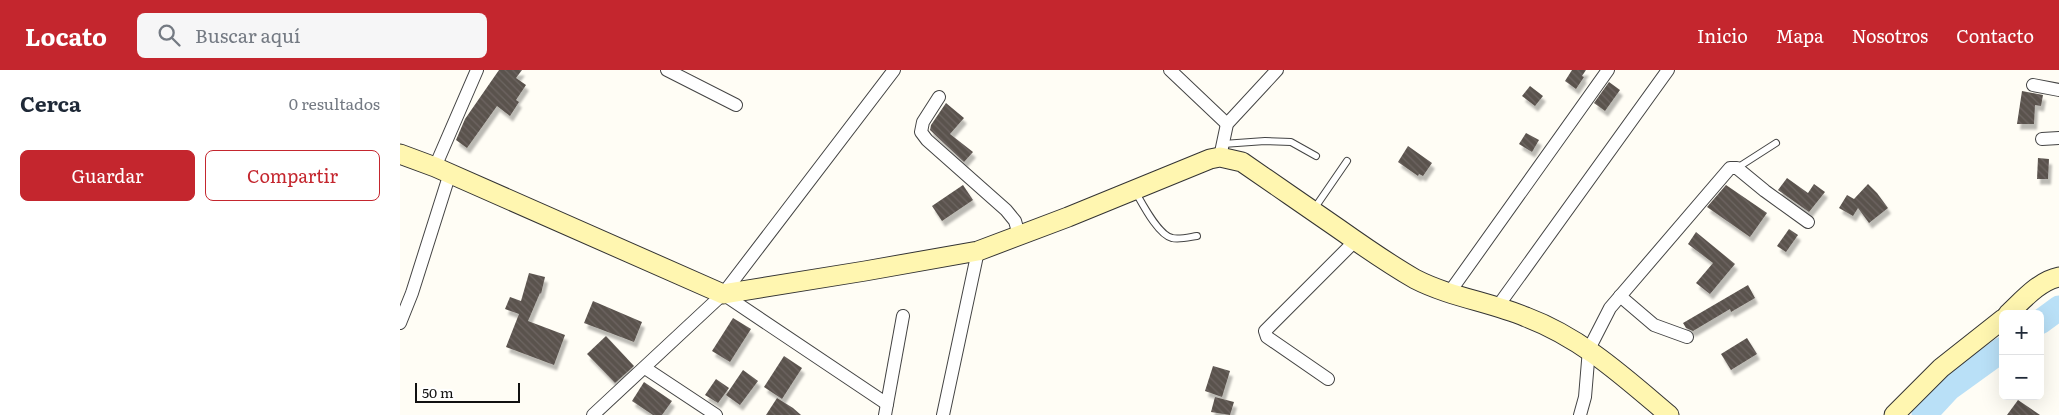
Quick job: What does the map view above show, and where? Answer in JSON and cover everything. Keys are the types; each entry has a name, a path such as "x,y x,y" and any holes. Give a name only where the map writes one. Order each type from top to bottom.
{"street":[{"path":"666,70 736,105"},
{"path":"593,415 723,294 894,70"},
{"path":"1170,70 1227,124"},
{"path":"723,294 865,272 978,251 1134,190 1210,159 1221,150 1227,124 1277,70"},
{"path":"1449,293 1608,70"},
{"path":"1498,306 1668,70"},
{"path":"400,323 412,293 442,170 475,71"},
{"path":"2033,85 2059,90"},
{"path":"939,97 923,122 921,132 927,140 1006,210 1015,221 1019,235"},
{"path":"2042,139 2059,138"},
{"path":"1221,150 1242,162 1355,241 1415,279 1449,293 1498,306 1528,317 1589,349 1614,367 1669,415"},
{"path":"400,154 442,170 723,294 886,410 903,316"},
{"path":"1580,415 1585,397 1589,349 1610,308 1730,168 1736,168 1765,192 1808,222"},
{"path":"1328,380 1266,337 1265,331 1355,241"},
{"path":"943,415 978,251"},
{"path":"2012,310 2036,289 2053,278 2059,277"},
{"path":"1620,296 1654,326 1687,337"},
{"path":"1894,415 1941,368 1999,322"},
{"path":"645,368 716,415"}],"lane":[{"path":"1221,150 1265,141 1291,142 1316,156"},
{"path":"1736,168 1776,143"},
{"path":"1312,211 1348,161"},
{"path":"1134,190 1144,208 1162,232 1172,238 1197,236"}],"building":[{"path":"499,70 522,70 516,78 526,85 516,100 519,102 510,116 497,106 467,148 456,140 465,119"},
{"path":"1572,70 1586,70 1576,89 1565,81"},
{"path":"1609,82 1620,90 1605,111 1594,103"},
{"path":"1530,86 1543,96 1535,106 1522,96"},
{"path":"2022,91 2043,95 2041,106 2035,105 2034,124 2017,124"},
{"path":"946,103 964,118 950,134 973,152 964,162 930,130 931,125"},
{"path":"1526,133 1539,140 1532,152 1519,144"},
{"path":"1408,146 1432,163 1423,176 1419,174 1418,176 1398,162"},
{"path":"2038,158 2049,159 2048,179 2037,179"},
{"path":"1787,178 1808,193 1814,184 1825,192 1809,212 1778,190"},
{"path":"1868,184 1888,208 1869,223 1858,208 1853,216 1839,208 1847,195 1854,199"},
{"path":"963,185 973,200 942,221 932,206"},
{"path":"1726,185 1767,213 1750,237 1707,207"},
{"path":"1789,229 1798,235 1786,252 1777,246"},
{"path":"1696,232 1735,264 1710,294 1696,283 1713,263 1688,244"},
{"path":"529,273 545,277 541,294 528,321 565,335 554,365 506,347 519,314 505,309 510,297 521,301"},
{"path":"1748,285 1755,298 1731,312 1730,309 1693,331 1686,328 1683,323"},
{"path":"593,301 642,322 634,342 584,323"},
{"path":"733,318 751,329 730,362 712,351"},
{"path":"606,336 634,366 615,383 587,354"},
{"path":"1747,338 1757,354 1731,370 1721,354"},
{"path":"784,356 802,368 782,399 764,387"},
{"path":"1213,366 1230,371 1222,397 1205,391"},
{"path":"743,370 758,381 740,405 726,395"},
{"path":"716,379 729,388 718,403 705,395"},
{"path":"644,382 672,401 662,415 653,415 632,401"},
{"path":"1215,397 1234,402 1230,415 1211,412"},
{"path":"777,398 793,408 801,415 766,415"},
{"path":"2018,400 2040,415 2007,415"}],"waterway":[{"path":"2044,319 2059,308"},
{"path":"1924,415 1949,388 1999,352"}]}
